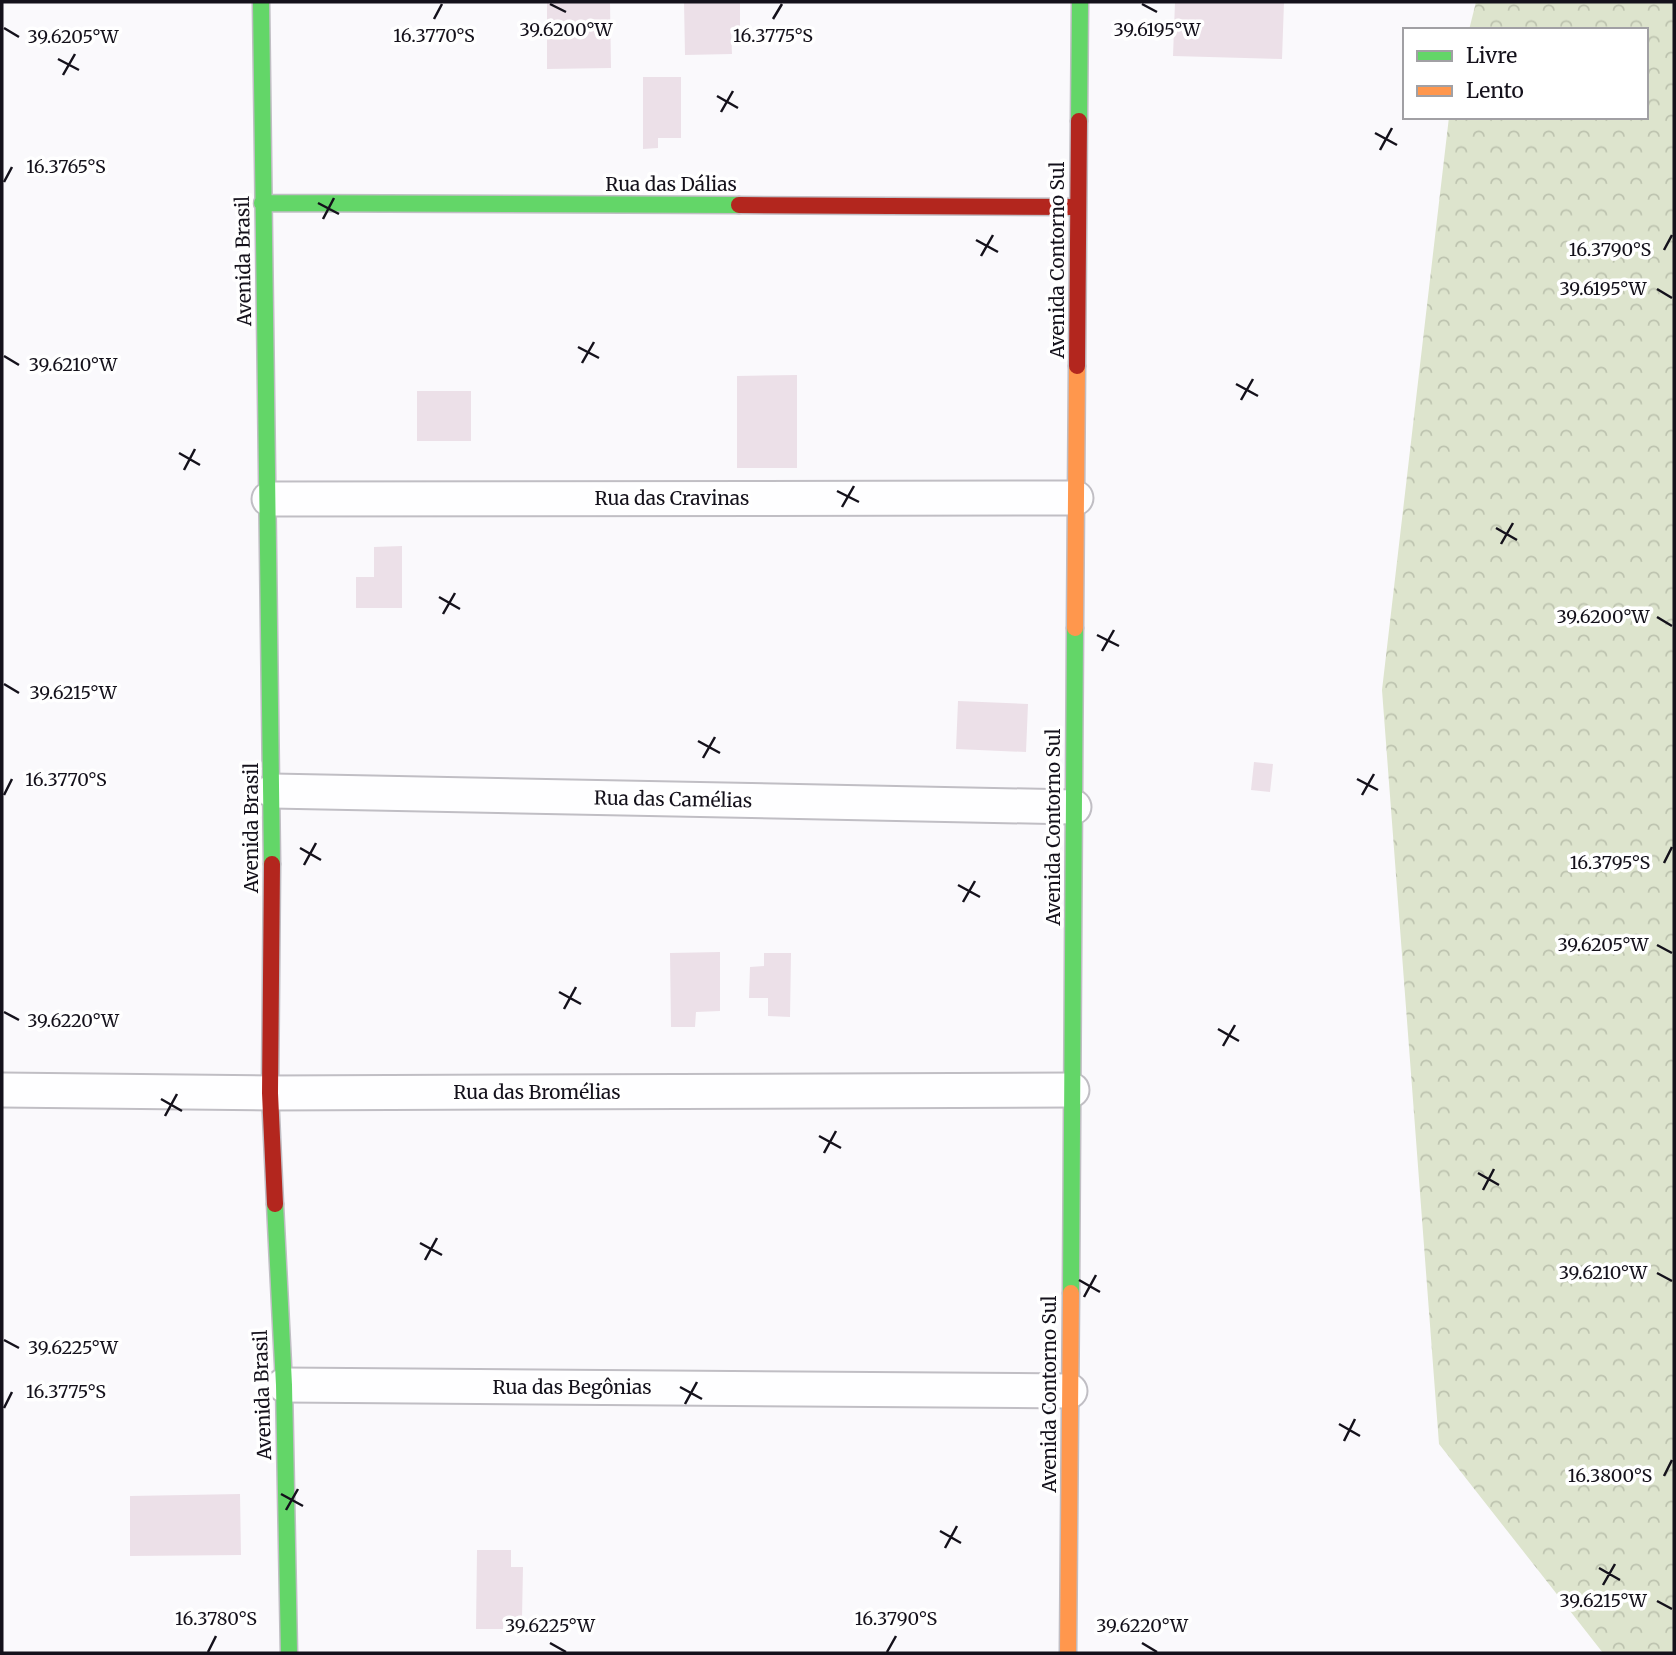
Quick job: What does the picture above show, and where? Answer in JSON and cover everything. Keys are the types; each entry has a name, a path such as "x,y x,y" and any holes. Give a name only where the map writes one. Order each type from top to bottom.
{"street":[{"name":"Avenida Brasil","path":"261,2 273,791 270,1093 284,1385 289,1653"},
{"name":"Avenida Contorno Sul","path":"1068,1653 1080,2"},
{"name":"Rua das Dálias","path":"262,203 1079,207"},
{"name":"Rua das Cravinas","path":"269,499 1076,498"},
{"name":"Rua das Camélias","path":"273,791 1074,807"},
{"name":"Rua das Bromélias","path":"2,1090 270,1093 1072,1090"},
{"name":"Rua das Begônias","path":"284,1385 1070,1391"}],"green space":[{"path":"1476,2 1674,2 1674,1653 1603,1653 1439,1444 1382,690 1449,119 1648,119 1648,28 1470,28"}],"building":[{"path":"547,2 610,2 611,68 547,69"},
{"path":"684,2 740,2 740,29 731,29 732,54 685,55"},
{"path":"1175,2 1284,2 1282,59 1173,56"},
{"path":"643,77 681,77 681,138 658,138 658,148 643,149"},
{"path":"797,375 797,468 737,468 737,376"},
{"path":"417,391 471,391 471,441 417,441"},
{"path":"402,546 402,608 356,608 356,577 374,577 374,547"},
{"path":"958,701 1028,704 1026,752 956,749"},
{"path":"1254,762 1273,764 1270,792 1251,790"},
{"path":"720,952 720,1011 696,1012 695,1027 671,1027 670,953"},
{"path":"764,953 791,953 790,1017 768,1016 768,998 749,998 750,967 764,966"},
{"path":"240,1494 241,1555 130,1556 130,1496"},
{"path":"477,1550 511,1550 511,1567 523,1567 522,1618 503,1619 503,1629 476,1629"}],"traffic: fast":[{"path":"261,2 272,864"},
{"path":"1079,121 1080,2"},
{"path":"262,203 739,205"},
{"path":"1071,1293 1075,628"},
{"path":"275,1204 284,1385 289,1653"}],"traffic: slow":[{"path":"1075,628 1077,366"},
{"path":"1068,1653 1071,1293"}],"traffic: jam":[{"path":"1077,366 1079,121"},
{"path":"739,205 1078,207"},
{"path":"272,864 270,1093 275,1204"}]}
